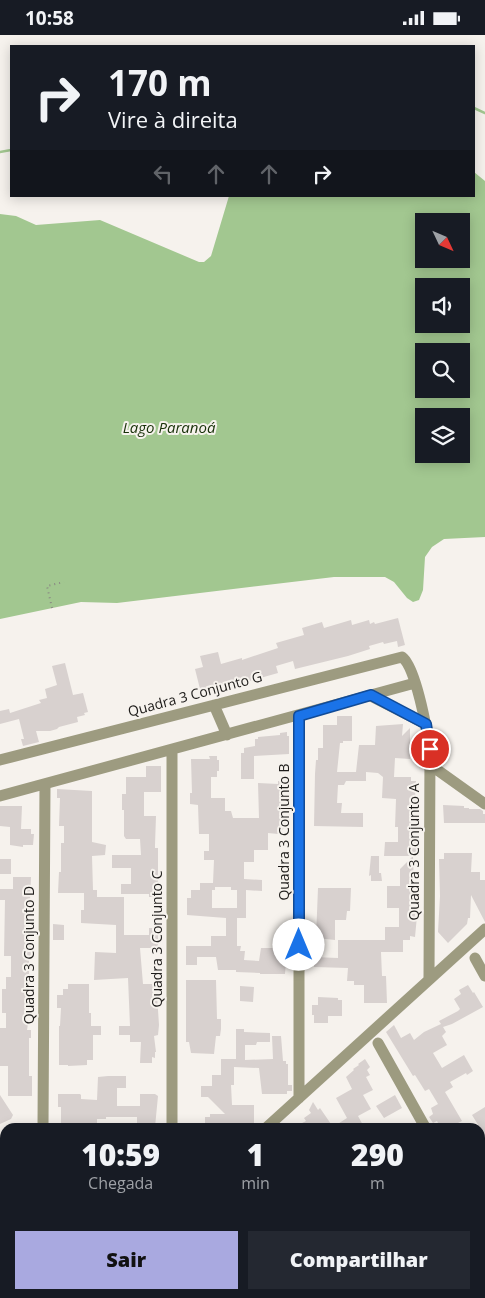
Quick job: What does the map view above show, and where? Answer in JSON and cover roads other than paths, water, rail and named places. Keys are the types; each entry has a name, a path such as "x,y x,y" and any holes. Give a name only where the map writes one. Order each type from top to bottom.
{"street":[{"name":"Quadra 3 Conjunto A","path":"398,657 406,659 415,683 426,724 430,749 430,979"},
{"name":"Quadra 3 Conjunto G","path":"0,760 398,657"},
{"path":"0,796 172,751 415,683"},
{"path":"371,695 426,724"},
{"path":"214,705 227,735"},
{"name":"Quadra 3 Conjunto B","path":"299,716 299,1098"},
{"name":"Quadra 3 Conjunto C","path":"172,751 172,1123"},
{"path":"429,763 485,804"},
{"name":"Quadra 3 Conjunto D","path":"43,1123 45,784"},
{"path":"271,1123 485,929"},
{"path":"475,958 485,976"},
{"path":"378,1043 423,1123"}],"water":[{"name":"Lago Paranoá","path":"475,173 485,181 485,537 444,539 432,547 425,557 423,590 419,600 413,602 407,598 394,582 385,577 334,577 117,603 81,602 0,619 0,214 16,216 36,225 100,220 199,262 204,262 211,256 229,197 475,197"}],"waterway":[{"path":"475,108 485,113"},
{"path":"0,152 10,150"}]}
